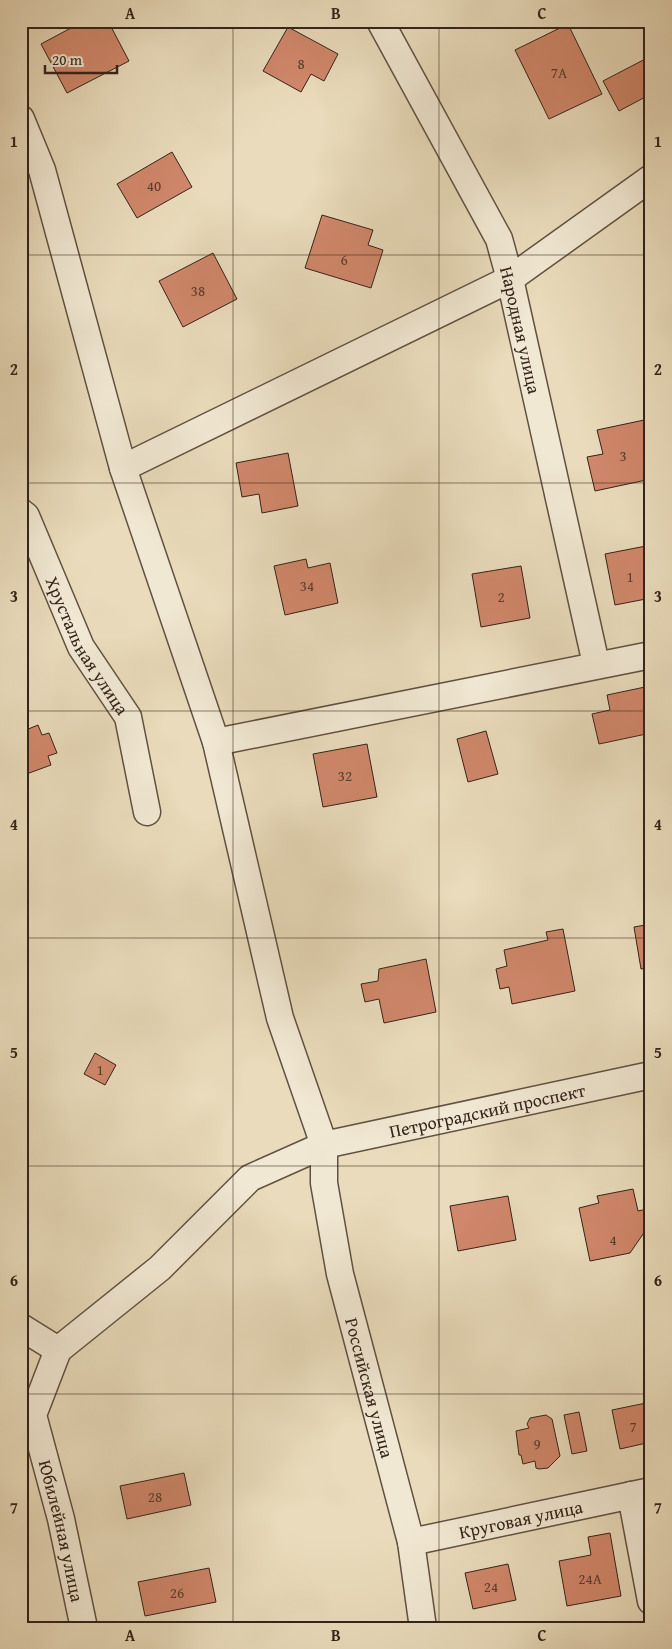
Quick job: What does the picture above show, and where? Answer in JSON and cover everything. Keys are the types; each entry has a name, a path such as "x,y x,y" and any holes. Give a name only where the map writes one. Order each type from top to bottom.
{"street":[{"name":"Народная улица","path":"380,21 499,239 510,279 596,664"},
{"name":"Российская улица","path":"21,119 42,170 123,468 216,742 280,1018 324,1145 324,1183 340,1274 411,1542 423,1628"},
{"path":"123,468 510,279 651,178"},
{"name":"Хрустальная улица","path":"21,512 26,516 81,647 128,717 147,812"},
{"path":"216,742 596,664 651,655"},
{"name":"Петроградский проспект","path":"58,1350 160,1268 250,1178 324,1145 651,1075"},
{"path":"21,1327 58,1350"},
{"name":"Юбилейная улица","path":"58,1350 33,1415 60,1519 84,1628"},
{"name":"Круговая улица","path":"411,1542 641,1493 651,1601"}],"building":[{"path":"84,21 108,21 129,61 67,93 41,44"},
{"path":"568,24 602,94 549,119 515,50"},
{"path":"288,27 338,54 324,81 311,74 301,92 263,71"},
{"path":"651,56 651,94 619,111 603,81"},
{"path":"172,152 192,187 137,218 117,184"},
{"path":"322,215 373,230 368,245 383,250 371,288 305,268"},
{"path":"213,253 237,299 183,327 159,281"},
{"path":"649,419 651,428 651,479 595,491 587,457 603,454 597,430"},
{"path":"288,453 298,506 262,513 259,494 242,497 236,463"},
{"path":"651,545 651,598 615,605 605,554"},
{"path":"306,559 308,568 330,563 338,603 285,615 274,566"},
{"path":"521,566 530,618 481,627 472,574"},
{"path":"645,687 651,716 651,733 599,744 592,714 610,710 607,695"},
{"path":"38,725 42,735 49,733 57,753 48,756 51,765 21,776 21,732"},
{"path":"486,731 498,774 468,782 457,739"},
{"path":"367,744 377,797 323,807 313,754"},
{"path":"651,924 651,967 641,969 634,927"},
{"path":"563,929 575,991 512,1004 509,987 500,989 496,969 507,966 504,950 548,940 546,932"},
{"path":"426,959 436,1012 384,1023 379,999 365,1002 361,984 378,981 379,969"},
{"path":"95,1053 116,1065 105,1085 84,1074"},
{"path":"633,1189 638,1211 647,1209 650,1224 630,1253 590,1261 579,1208 599,1203 597,1196"},
{"path":"508,1196 516,1240 458,1251 450,1206"},
{"path":"651,1402 651,1442 620,1449 612,1410"},
{"path":"579,1412 587,1451 572,1454 564,1415"},
{"path":"546,1415 552,1419 560,1456 548,1468 539,1469 536,1468 535,1461 523,1464 521,1455 519,1455 516,1431 529,1428 527,1424 530,1418"},
{"path":"184,1473 191,1505 127,1519 120,1486"},
{"path":"610,1533 621,1596 567,1606 559,1561 591,1555 588,1537"},
{"path":"508,1564 516,1600 473,1609 465,1573"},
{"path":"209,1568 216,1602 145,1616 138,1582"}]}
